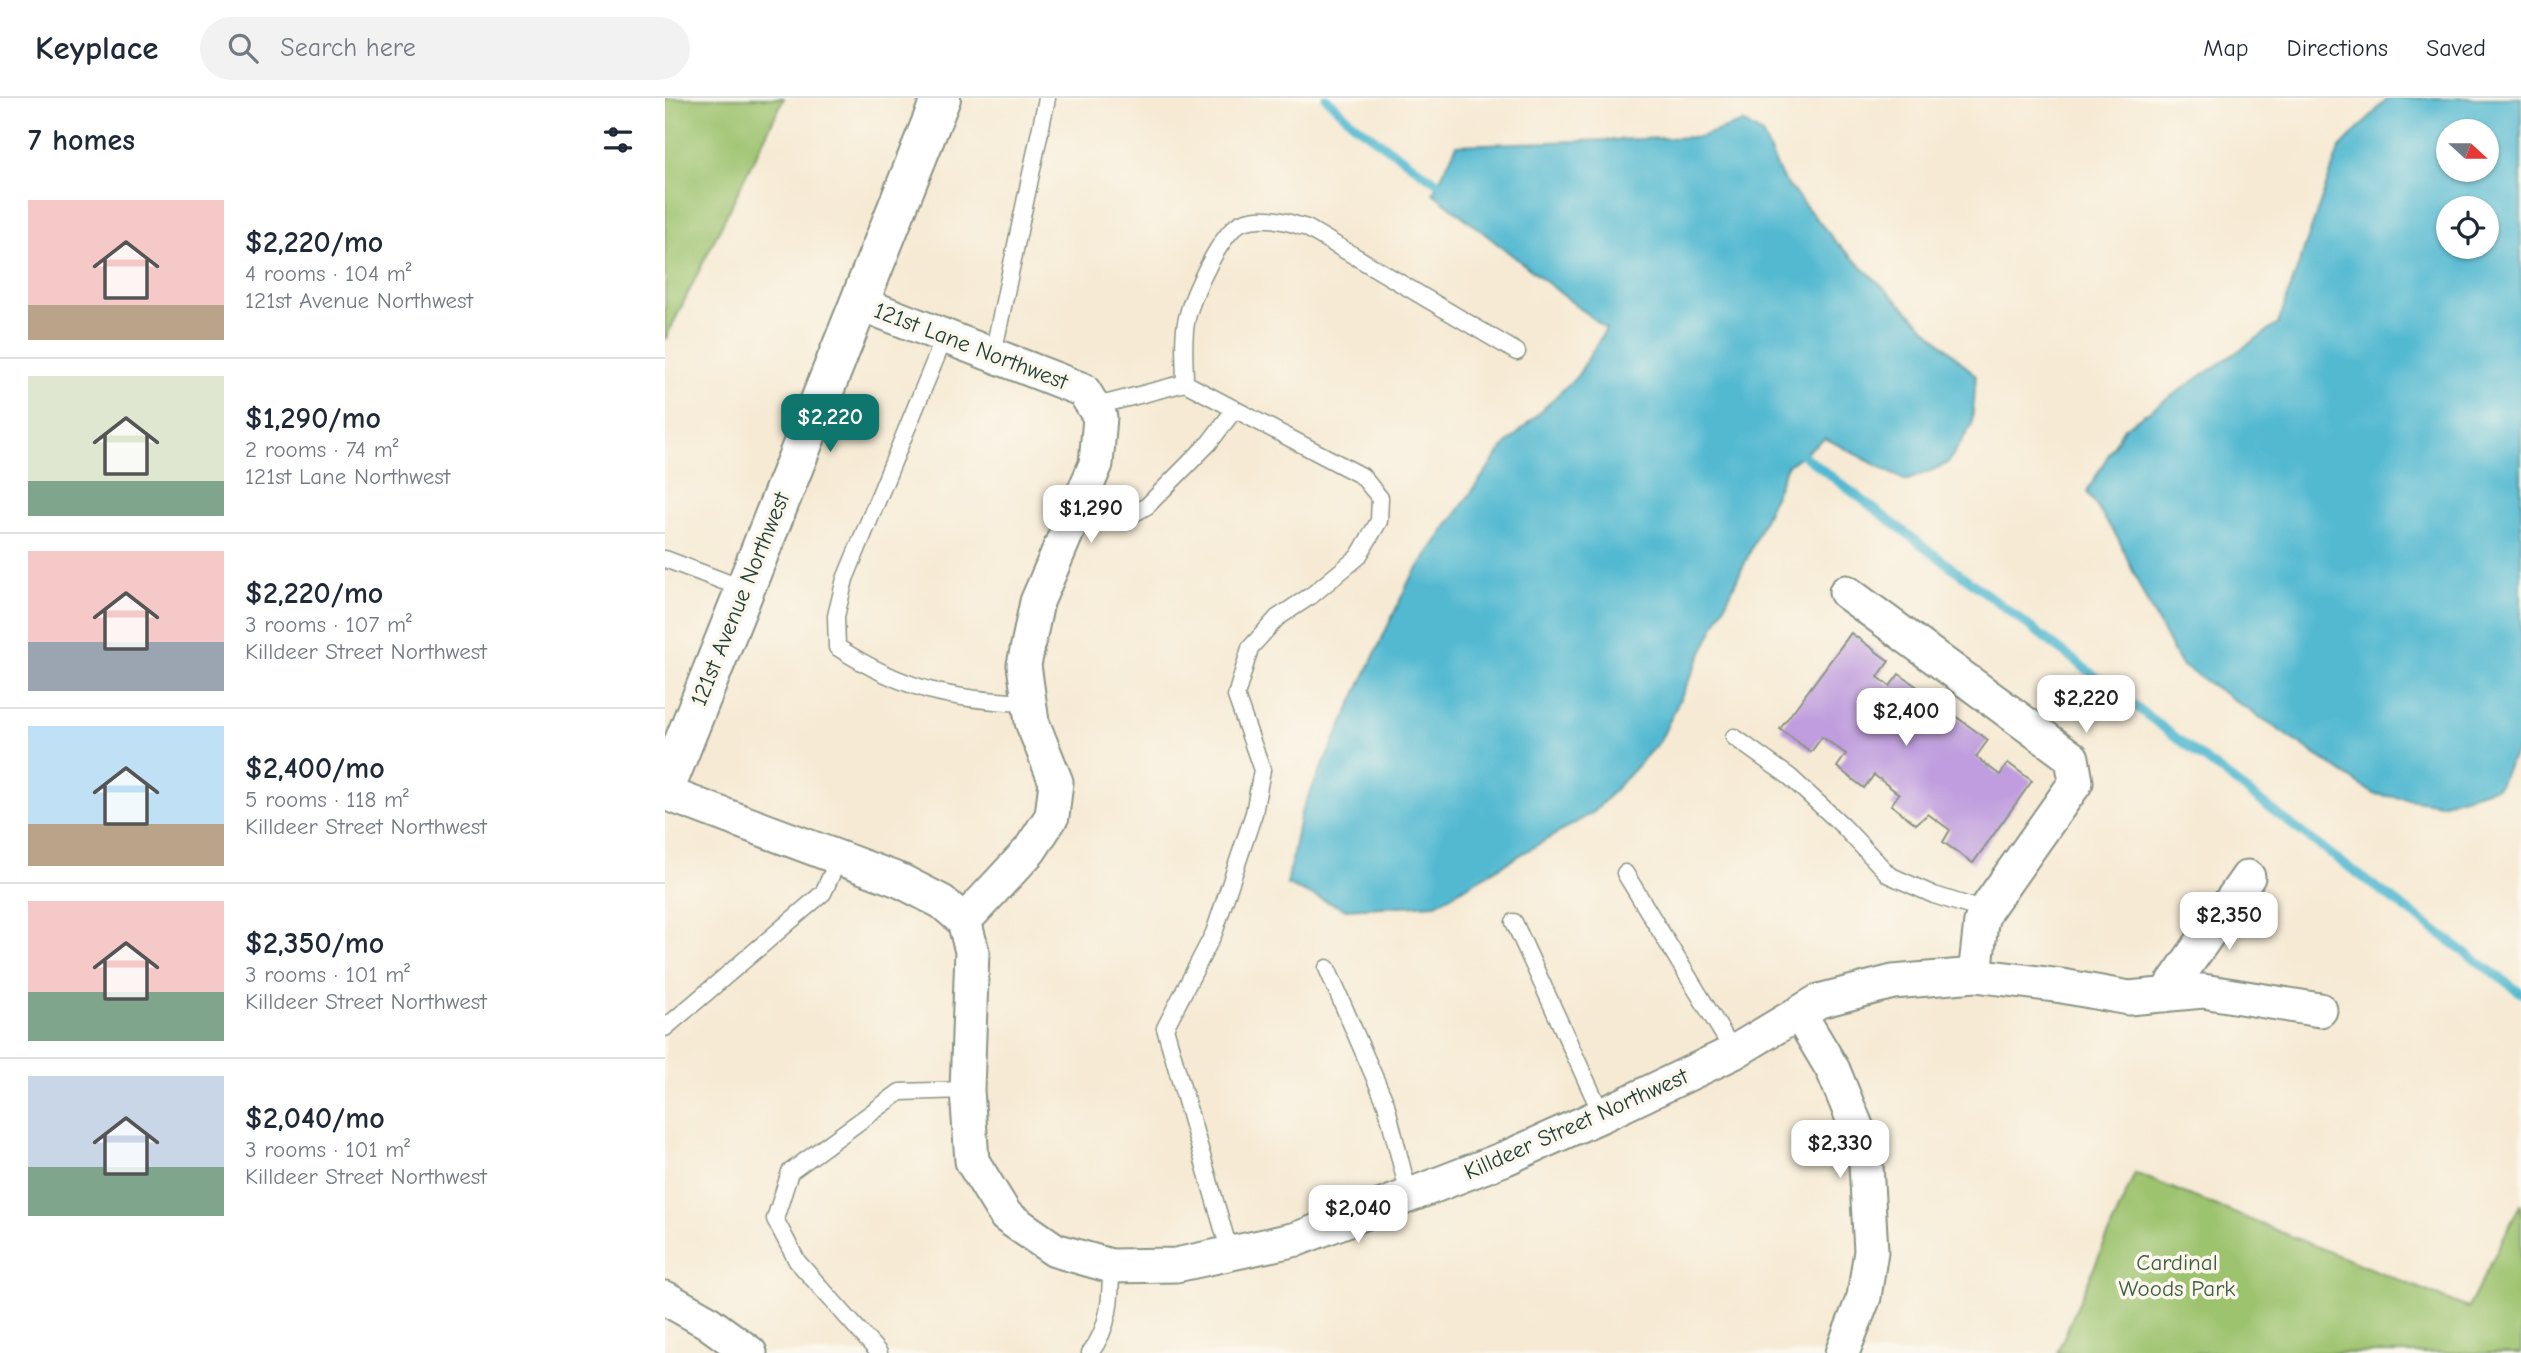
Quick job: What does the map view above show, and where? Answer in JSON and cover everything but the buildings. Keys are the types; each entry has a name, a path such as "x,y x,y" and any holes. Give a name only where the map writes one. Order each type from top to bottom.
{"street":[{"name":"121st Avenue Northwest","path":"665,791 941,98"},
{"name":"121st Lane Northwest","path":"859,303 1083,390 1100,417 1096,464 1037,602 1024,665 1033,722 1056,782 1052,816 1030,850 964,921"},
{"path":"1846,592 2072,758 2076,782 1985,911 1981,922 1975,975"},
{"path":"665,791 901,881 942,902 964,921"},
{"path":"2165,995 2248,877"},
{"name":"Killdeer Street Northwest","path":"964,921 972,951 967,1090 972,1161 1006,1216 1055,1250 1111,1266 1176,1265 1297,1239 1506,1158 1602,1115 1734,1052 1819,1001 1893,982 1975,975 2129,998 2203,991 2320,1010"},
{"path":"1799,1013 1833,1070 1865,1148 1871,1251 1864,1297 1842,1353"},
{"path":"665,1298 706,1321 750,1353"}],"lane":[{"path":"993,354 1047,98"},
{"path":"1185,383 1187,319 1206,268 1231,231 1243,222 1277,219 1307,228 1517,352"},
{"path":"944,335 845,579 836,616 837,648 867,667 932,693 977,701 1029,703"},
{"path":"1093,407 1185,383 1361,476 1380,498 1379,522 1358,557 1312,595 1277,618 1250,648 1236,696 1262,770 1254,813 1214,933 1165,1028 1230,1253"},
{"path":"1076,510 1113,518 1147,506 1209,443 1235,409"},
{"path":"665,559 744,589"},
{"path":"1734,737 1790,778 1843,826 1889,875 1934,895 1985,911"},
{"path":"665,1028 823,893 839,858"},
{"path":"1625,873 1734,1052"},
{"path":"1514,922 1602,1115"},
{"path":"1327,968 1385,1104 1409,1195"},
{"path":"879,1353 797,1261 775,1219 790,1172 900,1092 967,1090"},
{"path":"1090,1353 1101,1339 1111,1302 1111,1266"}],"green space":[{"path":"665,98 784,98 665,340"},
{"name":"Cardinal Woods Park","path":"2135,1173 2468,1308 2521,1203 2521,1353 2057,1353"}],"water":[{"path":"2388,98 2521,98 2521,741 2498,787 2441,804 2374,794 2180,664 2145,598 2119,540 2087,492 2124,428 2278,324 2339,149"},
{"path":"1743,122 1762,134 1782,178 1836,242 1976,376 1972,425 1947,464 1906,481 1825,438 1787,466 1751,550 1660,741 1594,812 1436,904 1345,909 1287,885 1301,812 1409,581 1501,450 1578,375 1606,329 1433,193 1457,145 1699,137"}],"waterway":[{"path":"1326,98 1354,124 1446,189"},
{"path":"1794,448 2317,844 2521,993"}]}
